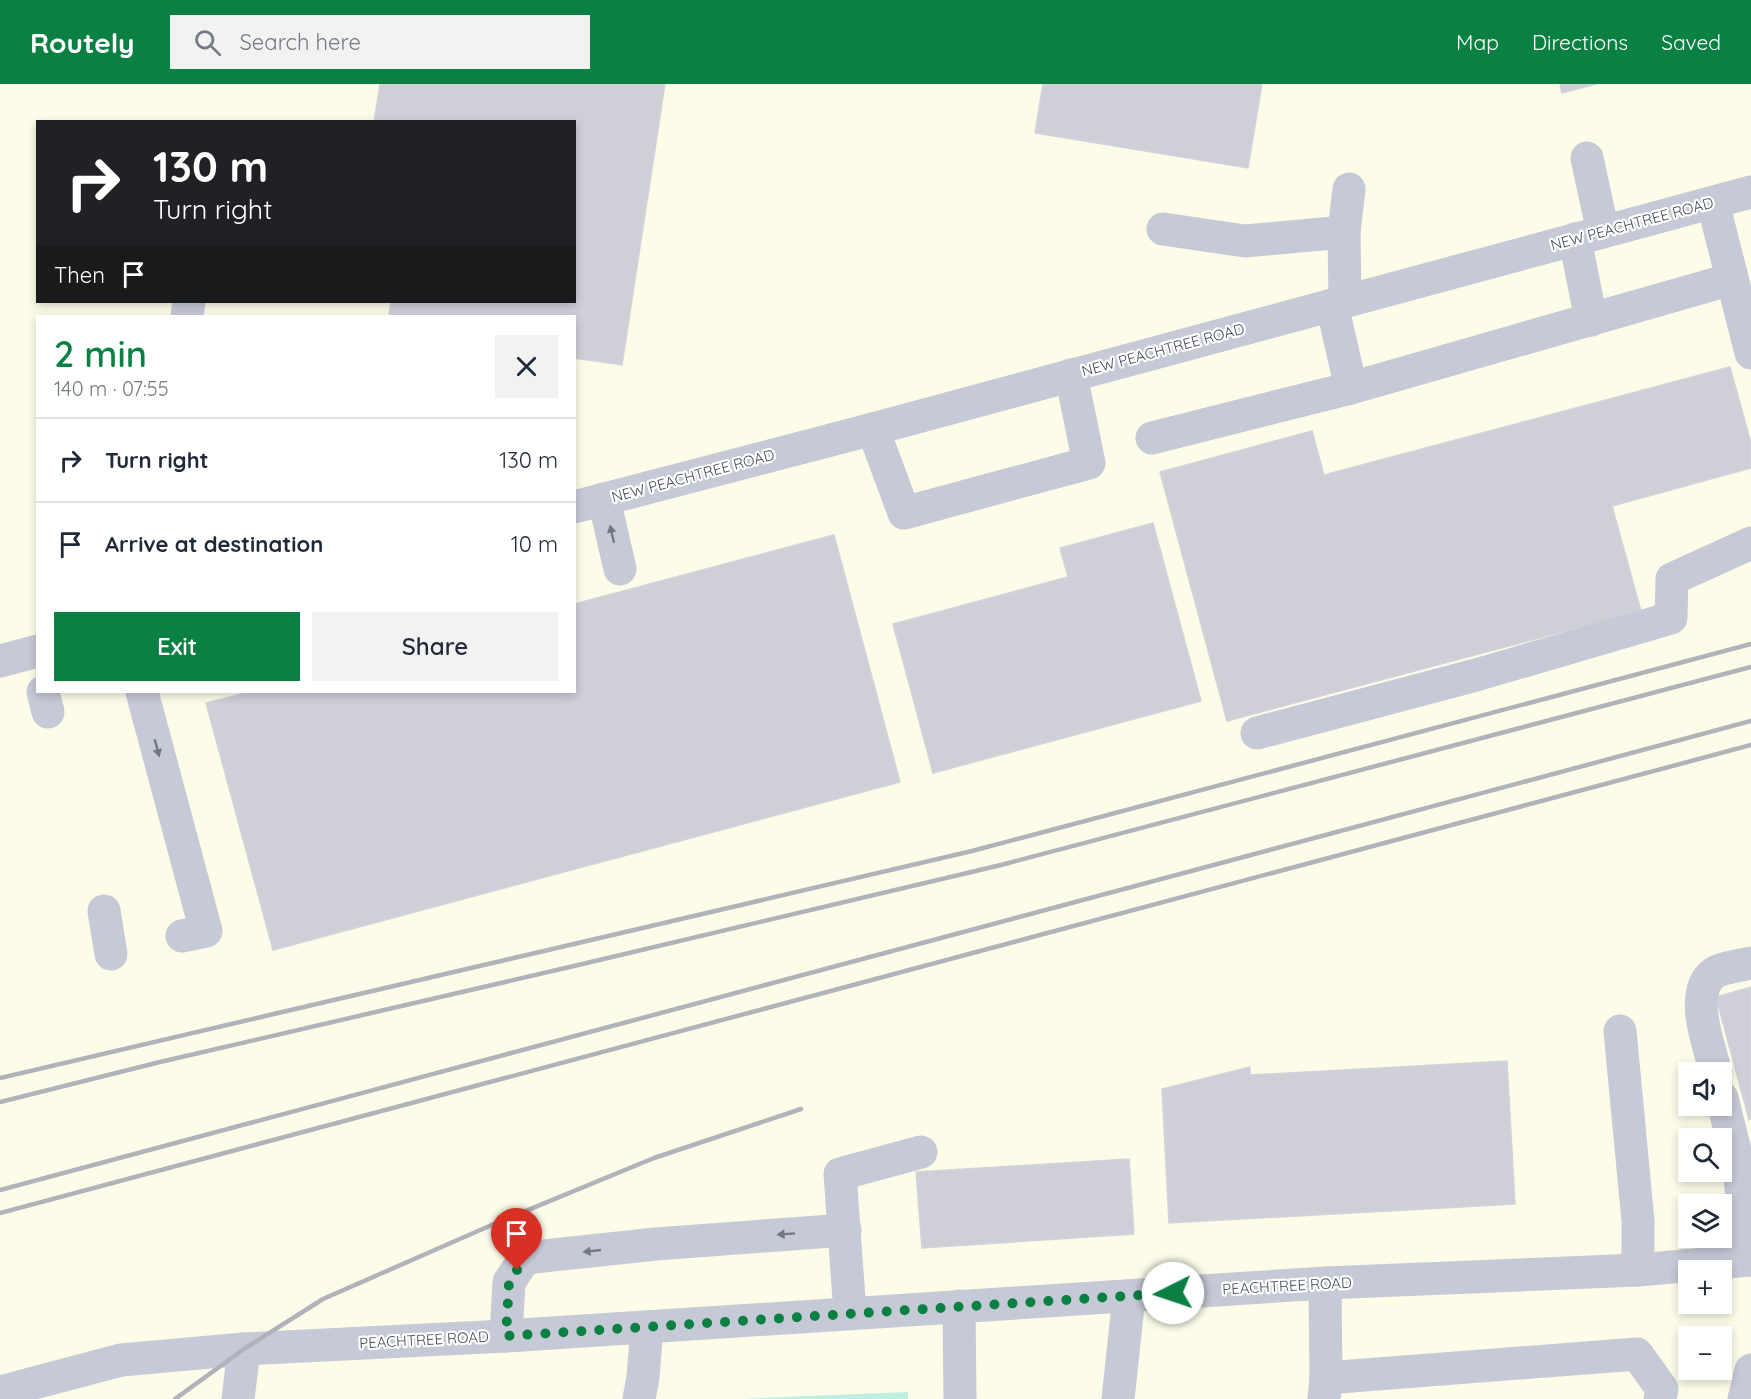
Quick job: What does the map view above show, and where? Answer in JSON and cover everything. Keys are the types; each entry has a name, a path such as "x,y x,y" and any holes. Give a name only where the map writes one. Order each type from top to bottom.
{"street":[{"path":"1587,158 1591,320"},
{"path":"1349,189 1339,303 1351,388"},
{"name":"NEW PEACHTREE ROAD","path":"590,503 1751,192"},
{"path":"1713,202 1751,353"},
{"path":"1163,229 1245,241 1344,232"},
{"path":"1152,438 1351,388 1732,279"},
{"path":"873,429 904,513 1089,463 1071,375"},
{"path":"590,503 620,569"},
{"path":"1257,733 1476,675 1671,618 1672,579 1751,543"},
{"path":"0,661 36,658"},
{"path":"142,693 194,934"},
{"path":"104,910 111,954"},
{"path":"1713,1062 1702,1018 1702,989 1715,973 1751,963"},
{"path":"1620,1031 1638,1221 1638,1270"},
{"path":"1726,1116 1738,1162 1750,1260"},
{"path":"850,1313 840,1174 921,1152"},
{"path":"506,1336 509,1282 525,1258 656,1244 844,1230"},
{"name":"PEACHTREE ROAD","path":"0,1392 121,1360 244,1349 506,1336 1325,1283 1638,1270 1750,1260"},
{"path":"1325,1283 1325,1389 1637,1354 1662,1389 1660,1399"},
{"path":"1118,1399 1130,1296"},
{"path":"959,1306 960,1399"},
{"path":"639,1399 647,1327"},
{"path":"238,1399 244,1349"},
{"path":"1744,1399 1751,1370"}],"shaded area":[{"path":"0,84 1751,84 1751,1399 908,1399 907,1392 741,1399 0,1399"}],"green space":[{"path":"908,1392 908,1399 741,1399"}],"building":[{"path":"380,84 665,84 622,365 576,358 576,315 389,315 391,303 576,303 576,120 374,120"},
{"path":"1043,84 1262,84 1248,168 1035,133"},
{"path":"1560,84 1596,84 1562,93"},
{"path":"1730,367 1751,443 1751,468 1612,506 1641,611 1227,721 1160,472 1312,431 1324,475"},
{"path":"1153,523 1201,701 933,773 893,624 1068,577 1060,548"},
{"path":"834,535 900,782 273,950 206,703 245,693 576,693 576,603"},
{"path":"1751,987 1751,1119 1749,1120 1716,997"},
{"path":"1507,1061 1515,1204 1169,1223 1162,1089 1250,1067 1250,1075"},
{"path":"1129,1159 1134,1234 922,1248 916,1172"}],"railway":[{"path":"0,1078 972,851 1751,644"},
{"path":"0,1102 160,1062 1001,865 1751,667"},
{"path":"0,1190 1751,721"},
{"path":"0,1213 1751,745"},
{"path":"175,1399 244,1349 323,1299 494,1224 654,1158 801,1109"}],"route":[{"path":"517,1270 509,1282 506,1336 1173,1293"}]}
